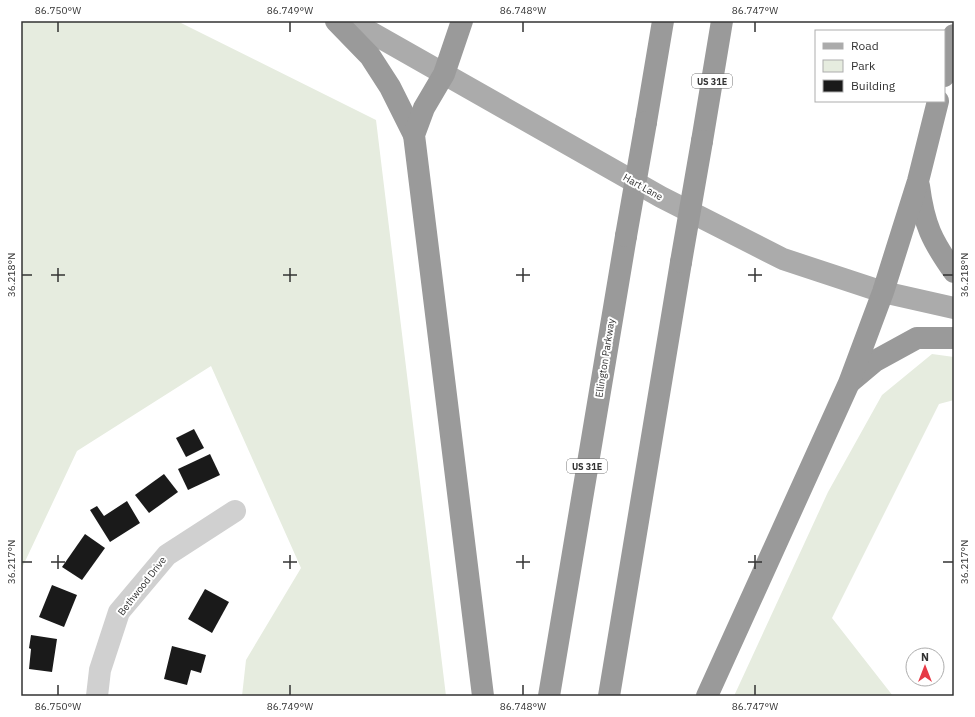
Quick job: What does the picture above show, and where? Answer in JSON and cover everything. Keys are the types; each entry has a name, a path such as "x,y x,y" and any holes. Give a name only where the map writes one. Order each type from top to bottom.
{"highway":[{"path":"336,21 370,56 390,87 414,135 483,696"},
{"path":"414,135 424,108 444,74 462,21"},
{"name":"Ellington Parkway","path":"549,696 663,21"},
{"name":"US 31E","path":"609,696 722,21"},
{"path":"945,72 954,35"},
{"path":"707,696 849,383 884,292 918,181 938,102"},
{"path":"918,181 927,229 936,248 954,272"},
{"path":"849,383 875,361 917,338 954,338"}],"main road":[{"name":"Hart Lane","path":"351,21 661,198 783,259 884,292 954,308"}],"street":[{"name":"Bethwood Drive","path":"98,696 100,670 119,612 167,555 236,510"}],"green space":[{"path":"21,21 177,21 376,120 446,696 242,696 246,660 301,568 211,366 77,451 21,570"},
{"path":"932,354 954,357 954,400 939,404 832,618 893,696 734,696 828,492 882,395"}],"building":[{"path":"194,429 204,448 186,457 176,438"},
{"path":"210,454 220,475 188,490 178,469"},
{"path":"164,474 178,492 149,513 135,495"},
{"path":"127,501 140,523 110,542 90,510 97,506 104,516"},
{"path":"85,534 105,548 82,580 62,567"},
{"path":"52,585 77,595 64,627 39,617"},
{"path":"205,589 229,602 212,633 188,619"},
{"path":"31,635 57,639 52,672 29,669 31,649 29,648"},
{"path":"172,646 206,655 201,673 191,670 187,685 164,679"}]}
